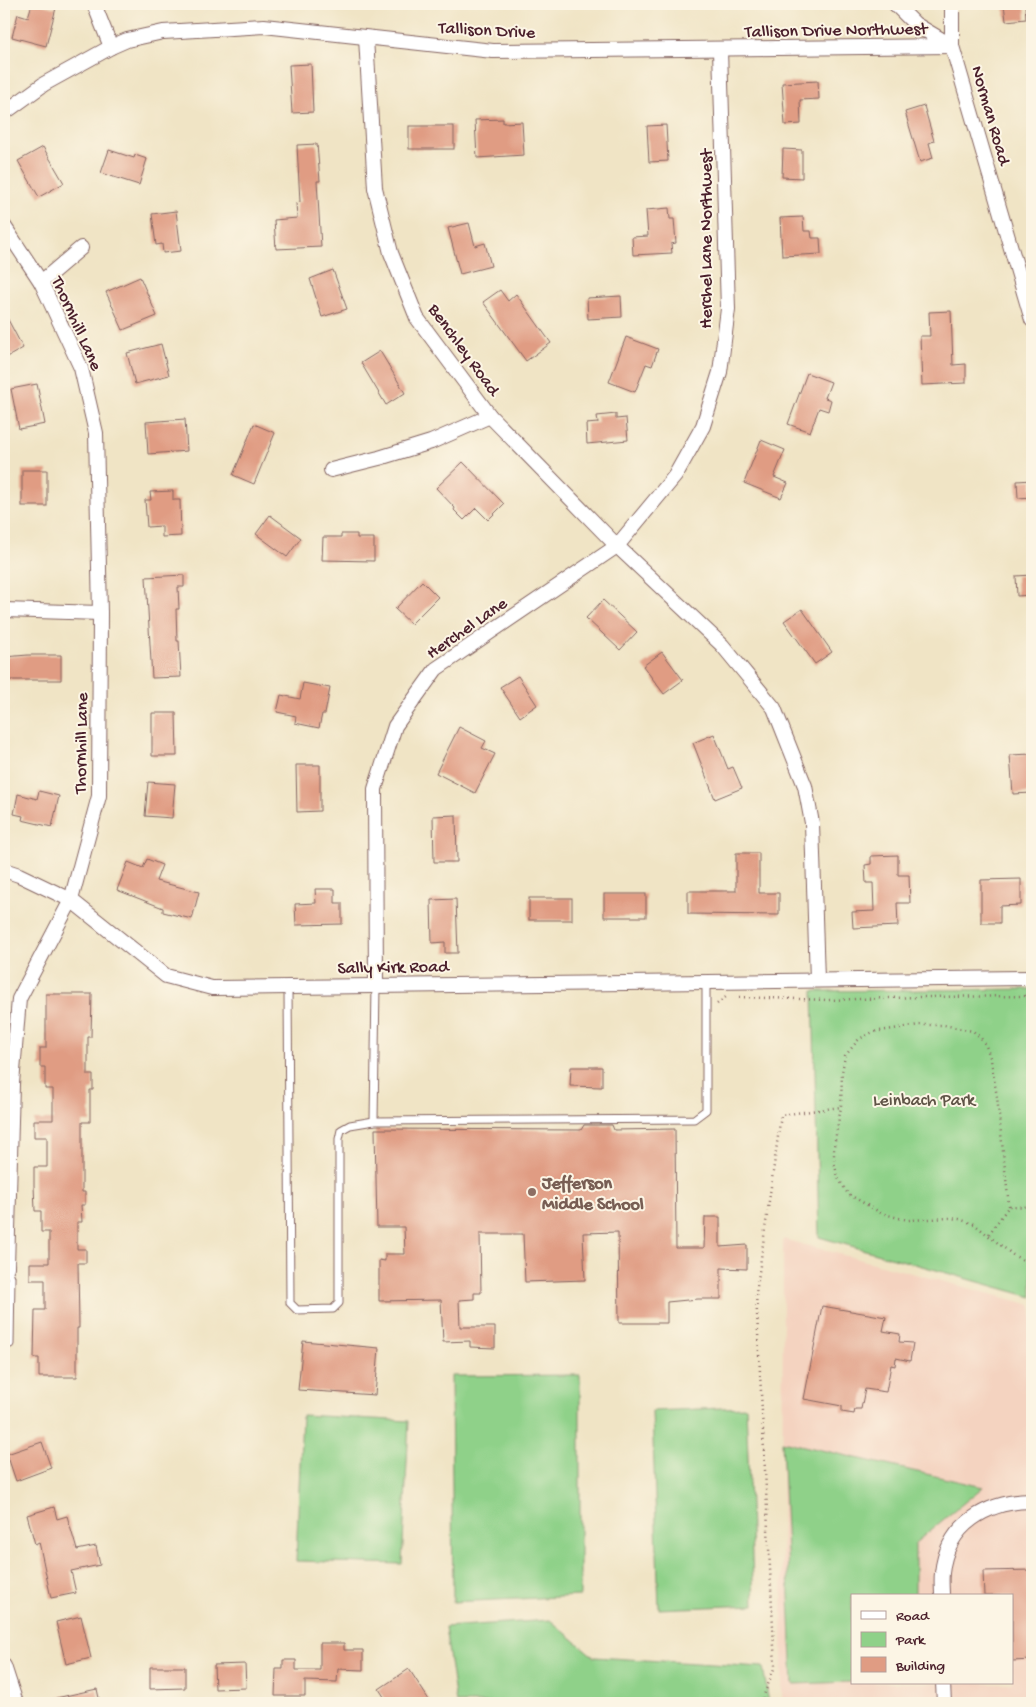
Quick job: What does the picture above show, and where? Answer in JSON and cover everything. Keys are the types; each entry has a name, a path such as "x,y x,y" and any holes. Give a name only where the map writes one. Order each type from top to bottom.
{"street":[{"path":"94,4 111,46"},
{"path":"896,4 916,24 952,46"},
{"name":"Norman Road","path":"952,4 952,46 1032,320"},
{"name":"Tallison Drive","path":"4,114 44,84 111,46 127,40 162,32 264,26 493,51 720,50"},
{"name":"Benchley Road","path":"366,38 375,188 391,253 417,318 490,416 618,546 722,645 774,708 806,786 812,823 817,980"},
{"name":"Tallison Drive Northwest","path":"720,50 952,46"},
{"name":"Herchel Lane Northwest","path":"618,546 675,476 702,426 720,372 728,310 720,50"},
{"name":"Thornhill Lane","path":"4,226 41,282 81,368 96,433 100,613 99,796 71,900 19,999 8,1084 5,1267"},
{"path":"41,282 81,248"},
{"path":"331,470 431,442 490,416"},
{"name":"Herchel Lane","path":"376,984 375,789 395,726 436,668 618,546"},
{"path":"4,610 100,613"},
{"name":"Sally Kirk Road","path":"4,870 19,875 71,900 166,976 212,988 376,984 1032,978"},
{"path":"942,1594 942,1571 947,1553 962,1528 972,1518 990,1508 1010,1502 1032,1501"},
{"path":"4,1666 16,1703"},
{"path":"943,1684 944,1703"}],"lane":[{"path":"288,986 290,1303 297,1310 333,1309 339,1303 338,1139 341,1130 350,1125 374,1121 694,1119 706,1110 706,981"},
{"path":"374,1121 376,984"},
{"path":"5,1267 11,1277 10,1344"}],"path":[{"path":"716,1005 728,996"},
{"path":"735,997 750,999 828,1000 1032,996"},
{"path":"989,1234 1009,1206 991,1060 981,1038 973,1031 944,1025 919,1025 873,1032 859,1039 845,1056 842,1072 841,1107 834,1146 834,1162 838,1178 848,1194 881,1213 899,1218 908,1220 949,1218 974,1224 989,1234 1013,1255 1032,1265"},
{"path":"761,1703 775,1666 756,1294 782,1115 841,1107"},
{"path":"1009,1206 1032,1206"}],"shaded area":[{"path":"783,1239 1032,1305 1032,1703 782,1703"}],"green space":[{"name":"Leinbach Park","path":"1032,989 1032,1297 819,1237 813,991"},
{"path":"580,1375 580,1596 453,1602 451,1376"},
{"path":"746,1407 754,1605 659,1609 652,1411"},
{"path":"302,1415 409,1421 402,1564 296,1561"},
{"path":"782,1441 983,1487 915,1543 915,1594 851,1594 851,1682 793,1684"},
{"path":"550,1620 594,1657 763,1667 769,1703 456,1703 445,1627"}],"building":[{"path":"32,4 56,8 46,46 12,37 18,14 28,17"},
{"path":"1004,4 1025,4 1026,19 1006,21"},
{"path":"311,64 313,112 292,113 289,65"},
{"path":"818,81 819,99 800,100 801,124 785,125 782,83"},
{"path":"924,106 934,141 929,143 933,158 920,162 905,112"},
{"path":"503,119 503,123 522,122 524,155 477,158 475,120"},
{"path":"666,125 668,161 649,162 647,126"},
{"path":"409,126 454,126 454,149 409,149"},
{"path":"317,144 320,181 317,181 321,247 276,249 274,220 297,218 296,203 300,202 297,145"},
{"path":"43,147 64,183 39,197 18,161"},
{"path":"783,149 802,150 802,178 782,177"},
{"path":"109,150 134,158 135,155 147,159 139,185 101,173"},
{"path":"669,208 670,219 674,219 676,243 671,244 672,253 633,255 632,237 648,236 646,210"},
{"path":"176,211 181,251 163,253 162,244 156,245 152,214"},
{"path":"803,217 804,231 811,231 812,238 820,238 821,254 782,256 780,218"},
{"path":"469,223 475,246 485,243 491,266 460,274 448,228"},
{"path":"333,270 347,309 322,317 310,279"},
{"path":"140,277 157,316 123,330 106,292"},
{"path":"500,290 508,301 516,294 551,343 526,361 483,302"},
{"path":"621,296 622,317 588,319 587,298"},
{"path":"951,311 953,365 966,364 966,383 922,385 920,336 930,336 929,312"},
{"path":"4,312 23,348 4,359"},
{"path":"626,337 658,349 652,366 646,364 635,392 609,382"},
{"path":"161,344 169,375 135,384 127,353"},
{"path":"380,351 405,393 386,405 361,363"},
{"path":"807,373 831,382 825,398 831,400 828,411 819,408 810,432 788,424"},
{"path":"37,384 45,424 19,429 11,389"},
{"path":"616,414 616,419 626,418 628,440 587,444 586,424 598,423 597,416"},
{"path":"185,419 187,451 148,454 146,422"},
{"path":"254,424 275,433 254,484 233,475"},
{"path":"761,440 785,450 774,477 788,483 781,498 744,483"},
{"path":"463,462 504,504 488,520 476,508 464,520 436,488"},
{"path":"22,470 47,470 47,506 22,506"},
{"path":"1032,480 1032,497 1018,498 1017,481"},
{"path":"173,491 173,500 180,500 181,536 162,537 162,526 147,527 145,500 151,500 150,492"},
{"path":"270,515 301,538 287,557 256,534"},
{"path":"341,534 357,534 357,538 374,538 374,561 322,560 323,537 341,537"},
{"path":"184,575 184,587 178,587 179,609 176,609 181,677 152,678 146,577"},
{"path":"1032,575 1032,595 1017,596 1016,576"},
{"path":"422,581 438,597 411,624 395,609"},
{"path":"603,600 637,632 620,650 586,618"},
{"path":"802,609 832,652 815,664 784,621"},
{"path":"662,652 683,680 664,694 643,666"},
{"path":"61,655 61,680 4,680 4,657"},
{"path":"518,676 537,705 520,717 500,687"},
{"path":"303,683 330,688 325,714 322,714 319,728 295,723 296,716 277,712 281,695 300,699"},
{"path":"152,713 176,713 177,756 152,756"},
{"path":"459,727 486,741 482,748 495,754 475,793 436,773"},
{"path":"714,734 728,769 733,767 742,788 715,799 693,743"},
{"path":"1032,754 1032,793 1013,794 1010,755"},
{"path":"296,765 320,765 320,811 297,812"},
{"path":"148,782 175,784 172,818 145,816"},
{"path":"39,791 59,796 52,827 22,820 23,816 14,814 18,794 37,799"},
{"path":"456,815 457,862 434,862 433,816"},
{"path":"736,853 759,853 759,893 779,893 779,915 688,914 688,891 736,891"},
{"path":"898,855 898,875 909,875 910,903 897,903 898,926 853,928 852,912 874,911 873,883 866,883 865,865 871,864 871,856"},
{"path":"147,859 162,865 156,881 199,892 192,919 163,912 163,908 117,890 128,862 143,868"},
{"path":"1021,879 1021,905 1000,906 1000,923 981,923 981,880"},
{"path":"315,889 335,889 335,903 342,903 342,924 296,925 295,904 316,903"},
{"path":"604,894 646,894 646,917 604,917"},
{"path":"529,898 572,898 572,920 529,920"},
{"path":"456,899 458,953 445,953 445,942 432,943 431,900"},
{"path":"46,994 92,994 91,1037 88,1037 88,1075 93,1075 93,1090 90,1090 90,1122 82,1122 82,1192 85,1192 85,1205 81,1205 82,1222 77,1222 77,1249 86,1249 86,1263 78,1263 79,1328 77,1328 77,1377 39,1377 39,1358 34,1358 35,1310 45,1310 45,1280 30,1280 30,1263 49,1263 49,1232 41,1232 41,1211 35,1211 34,1185 34,1167 47,1167 47,1137 34,1137 34,1120 53,1120 53,1089 45,1089 45,1067 40,1067 40,1048 46,1048"},
{"path":"571,1067 602,1067 602,1087 570,1086"},
{"path":"584,1125 612,1125 614,1130 675,1129 676,1248 704,1248 705,1217 720,1217 720,1247 747,1245 747,1269 721,1268 721,1299 667,1302 667,1323 619,1323 618,1232 583,1233 585,1280 525,1282 523,1234 480,1234 481,1293 474,1293 474,1299 459,1300 460,1327 495,1327 495,1348 470,1347 470,1341 443,1342 441,1300 379,1301 379,1260 385,1261 385,1254 405,1254 404,1227 377,1227 375,1129 581,1130"},
{"path":"822,1306 886,1317 883,1331 900,1334 899,1342 913,1343 910,1361 896,1358 895,1366 891,1365 886,1392 865,1389 861,1409 855,1409 854,1414 842,1412 842,1406 804,1399"},
{"path":"303,1341 379,1348 375,1395 298,1390"},
{"path":"42,1442 51,1468 16,1481 7,1454"},
{"path":"54,1507 57,1519 67,1516 77,1550 96,1546 100,1565 71,1571 76,1593 51,1598 39,1542 35,1544 27,1515"},
{"path":"1032,1570 1032,1660 1014,1661 1014,1594 984,1594 983,1571"},
{"path":"81,1616 91,1658 66,1664 56,1622"},
{"path":"320,1643 344,1643 344,1650 363,1650 363,1670 338,1669 337,1682 305,1681 305,1696 275,1696 276,1669 283,1669 283,1660 296,1660 296,1670 320,1670"},
{"path":"245,1664 246,1688 215,1689 214,1665"},
{"path":"150,1667 185,1667 185,1688 150,1689"},
{"path":"409,1669 431,1703 388,1703 379,1689"},
{"path":"97,1689 100,1703 57,1703 56,1698"}],"place":[{"name":"Jefferson Middle School","path":"532,1192"}]}
